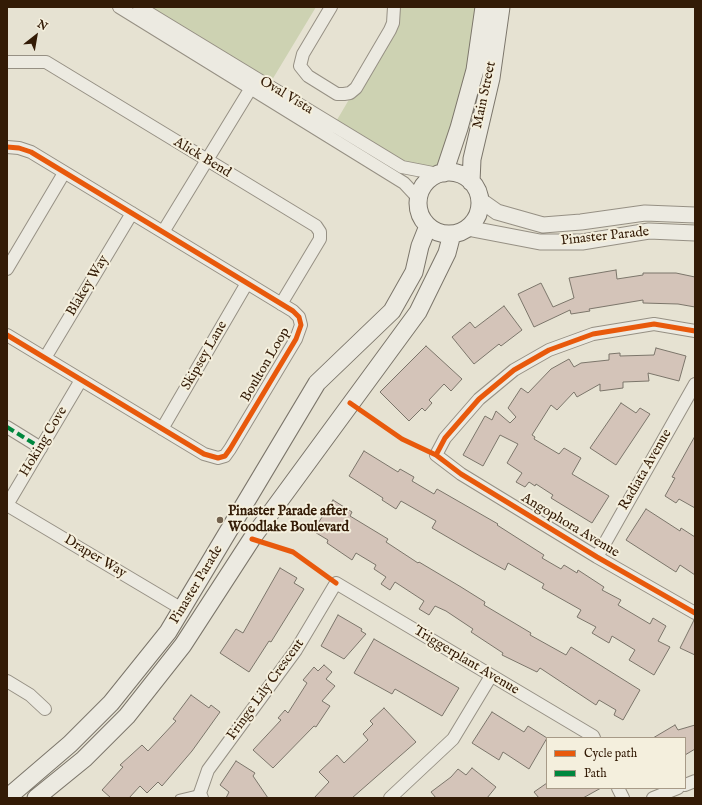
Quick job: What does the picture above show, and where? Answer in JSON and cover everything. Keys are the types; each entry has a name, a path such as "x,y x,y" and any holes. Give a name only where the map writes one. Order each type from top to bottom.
{"main road":[{"name":"Main Street","path":"441,173 460,128 475,70 484,7"},
{"name":"Main Street","path":"471,182 472,158 491,78 501,7"},
{"path":"441,173 454,173 463,176 471,182 477,190 480,200 479,211 475,220 468,228 452,234 443,234 428,226 422,218 418,208 418,198 425,183 441,173"},
{"name":"Pinaster Parade","path":"7,798 70,744 110,703 168,632 317,383 392,311 414,272 420,246 428,226"},
{"name":"Pinaster Parade","path":"36,798 84,758 127,716 183,645 253,536 418,312 446,252 452,234"}],"street":[{"name":"Oval Vista","path":"119,7 137,10 254,84 404,183 418,198"},
{"path":"331,7 303,54 300,66 308,76 337,94 350,93 356,88 394,23 394,7"},
{"name":"Alick Bend","path":"7,62 46,62 316,226 320,232 320,239 281,304"},
{"name":"Oval Vista","path":"254,84 402,167 441,173"},
{"path":"163,232 254,84"},
{"name":"Boulton Loop","path":"7,147 19,148 31,152 293,311 299,317 300,332 225,456 218,458 211,457 7,335"},
{"path":"7,269 64,173"},
{"name":"Pinaster Parade","path":"480,200 497,212 543,225 581,222 645,213 695,216"},
{"name":"Blakey Way","path":"45,358 132,213"},
{"name":"Pinaster Parade","path":"468,228 540,242 582,242 649,231 695,234"},
{"name":"Skipsey Lane","path":"162,428 247,283"},
{"name":"Angophora Avenue","path":"695,330 654,324 593,334 549,350 514,370 479,399 445,438 436,455 461,474 695,613"},
{"name":"Hoking Cove","path":"7,505 81,380"},
{"name":"Radiata Avenue","path":"597,556 695,384"},
{"path":"7,427 41,448"},
{"name":"Draper Way","path":"7,505 182,609"},
{"name":"Triggerplant Avenue","path":"336,584 594,737"},
{"name":"Fringe Lily Crescent","path":"201,795 208,770 296,650 336,584"},
{"path":"390,798 453,739 491,676"},
{"path":"7,681 30,695 45,709"},
{"path":"618,789 623,798"},
{"path":"653,798 676,789"}],"lane":[{"path":"179,798 201,795"}],"green space":[{"path":"140,7 316,7 269,85"},
{"path":"394,7 484,7 444,173 421,172 334,125 390,30"}],"building":[{"path":"616,270 617,279 643,275 643,273 676,273 695,277 695,307 678,304 643,303 643,300 589,309 590,311 571,314 570,310 534,327 518,294 541,283 553,307 574,298 569,278"},
{"path":"504,306 522,330 501,346 499,344 474,364 452,337 470,322 475,328"},
{"path":"426,346 462,379 451,391 444,384 429,400 432,403 425,411 422,408 409,421 380,392"},
{"path":"656,348 686,356 679,381 648,373 649,381 623,382 623,388 600,391 600,384 577,397 574,392 557,410 551,405 532,435 535,437 534,439 559,454 564,448 581,458 572,474 609,496 592,523 551,498 553,495 536,484 535,486 529,482 525,487 516,482 522,473 507,463 518,444 500,435 483,466 463,455 485,416 492,420 496,411 510,423 516,417 508,408 521,388 528,393 551,369 569,359 574,367 581,363 609,360 609,354 620,353 620,356 654,355"},
{"path":"621,403 636,413 640,408 650,414 616,465 590,448"},
{"path":"695,436 695,508 679,499 676,503 665,496 675,478 672,477"},
{"path":"364,451 398,472 400,469 414,477 412,481 434,494 437,489 498,524 497,525 544,555 542,558 561,569 564,565 577,573 578,570 604,587 602,590 621,600 618,605 650,624 653,618 666,626 658,641 670,647 654,675 629,660 635,650 612,636 609,643 592,633 596,627 577,617 581,610 542,588 544,584 508,563 505,570 432,528 436,521 401,501 396,509 382,500 383,498 349,476"},
{"path":"333,500 352,512 350,516 388,539 386,542 418,563 419,562 485,602 484,605 531,633 530,635 566,655 571,647 640,690 623,720 614,715 616,710 599,700 596,705 540,668 537,672 502,655 503,653 471,632 473,629 446,611 435,606 429,615 419,609 424,601 395,582 390,590 381,584 386,577 374,569 376,565 356,553 352,560 327,543 328,540 313,531"},
{"path":"646,509 680,531 681,528 695,537 695,575 680,565 676,572 626,540"},
{"path":"280,568 297,578 294,583 304,589 271,642 269,641 249,672 220,653 236,629 243,633"},
{"path":"338,615 362,629 361,631 366,634 344,659 321,646"},
{"path":"695,620 695,655 680,648"},
{"path":"374,639 459,688 442,716 395,689 392,694 354,673"},
{"path":"324,665 332,672 326,679 335,686 322,701 330,706 316,727 314,726 273,768 253,750 281,720 278,718 285,710 288,713 307,683 303,680 314,667 318,671"},
{"path":"191,695 209,708 211,705 220,712 192,751 162,786 158,782 147,793 140,786 129,798 111,798 102,790 123,767 120,765 142,745 148,751 176,721 173,719"},
{"path":"384,708 416,742 352,798 314,798 329,782 319,772 337,755 344,763 368,740 363,734 373,724 370,721"},
{"path":"492,712 524,732 528,726 546,737 529,769 503,752 499,760 472,743"},
{"path":"675,725 678,730 695,725 695,749 686,754 686,737 655,737"},
{"path":"236,761 255,773 253,776 268,798 226,798 229,792 220,785"},
{"path":"472,768 496,787 487,798 436,798 431,792 451,777 458,769 466,775"},
{"path":"546,784 546,789 599,789 583,798 539,798 534,792"}],"marked path":[{"path":"7,427 41,448"}],"cycle path":[{"path":"7,147 19,148 31,152 293,311 299,317 301,325 296,339 230,449 225,456 218,458 204,454 7,335"},
{"path":"436,455 445,438 479,399 514,370 549,350 593,334 654,324 695,331"},
{"path":"350,403 402,439 436,455 461,474 597,557 695,613"},
{"path":"252,539 293,552 336,583"}],"place":[{"name":"Pinaster Parade after Woodlake Boulevard","path":"220,520"}]}
